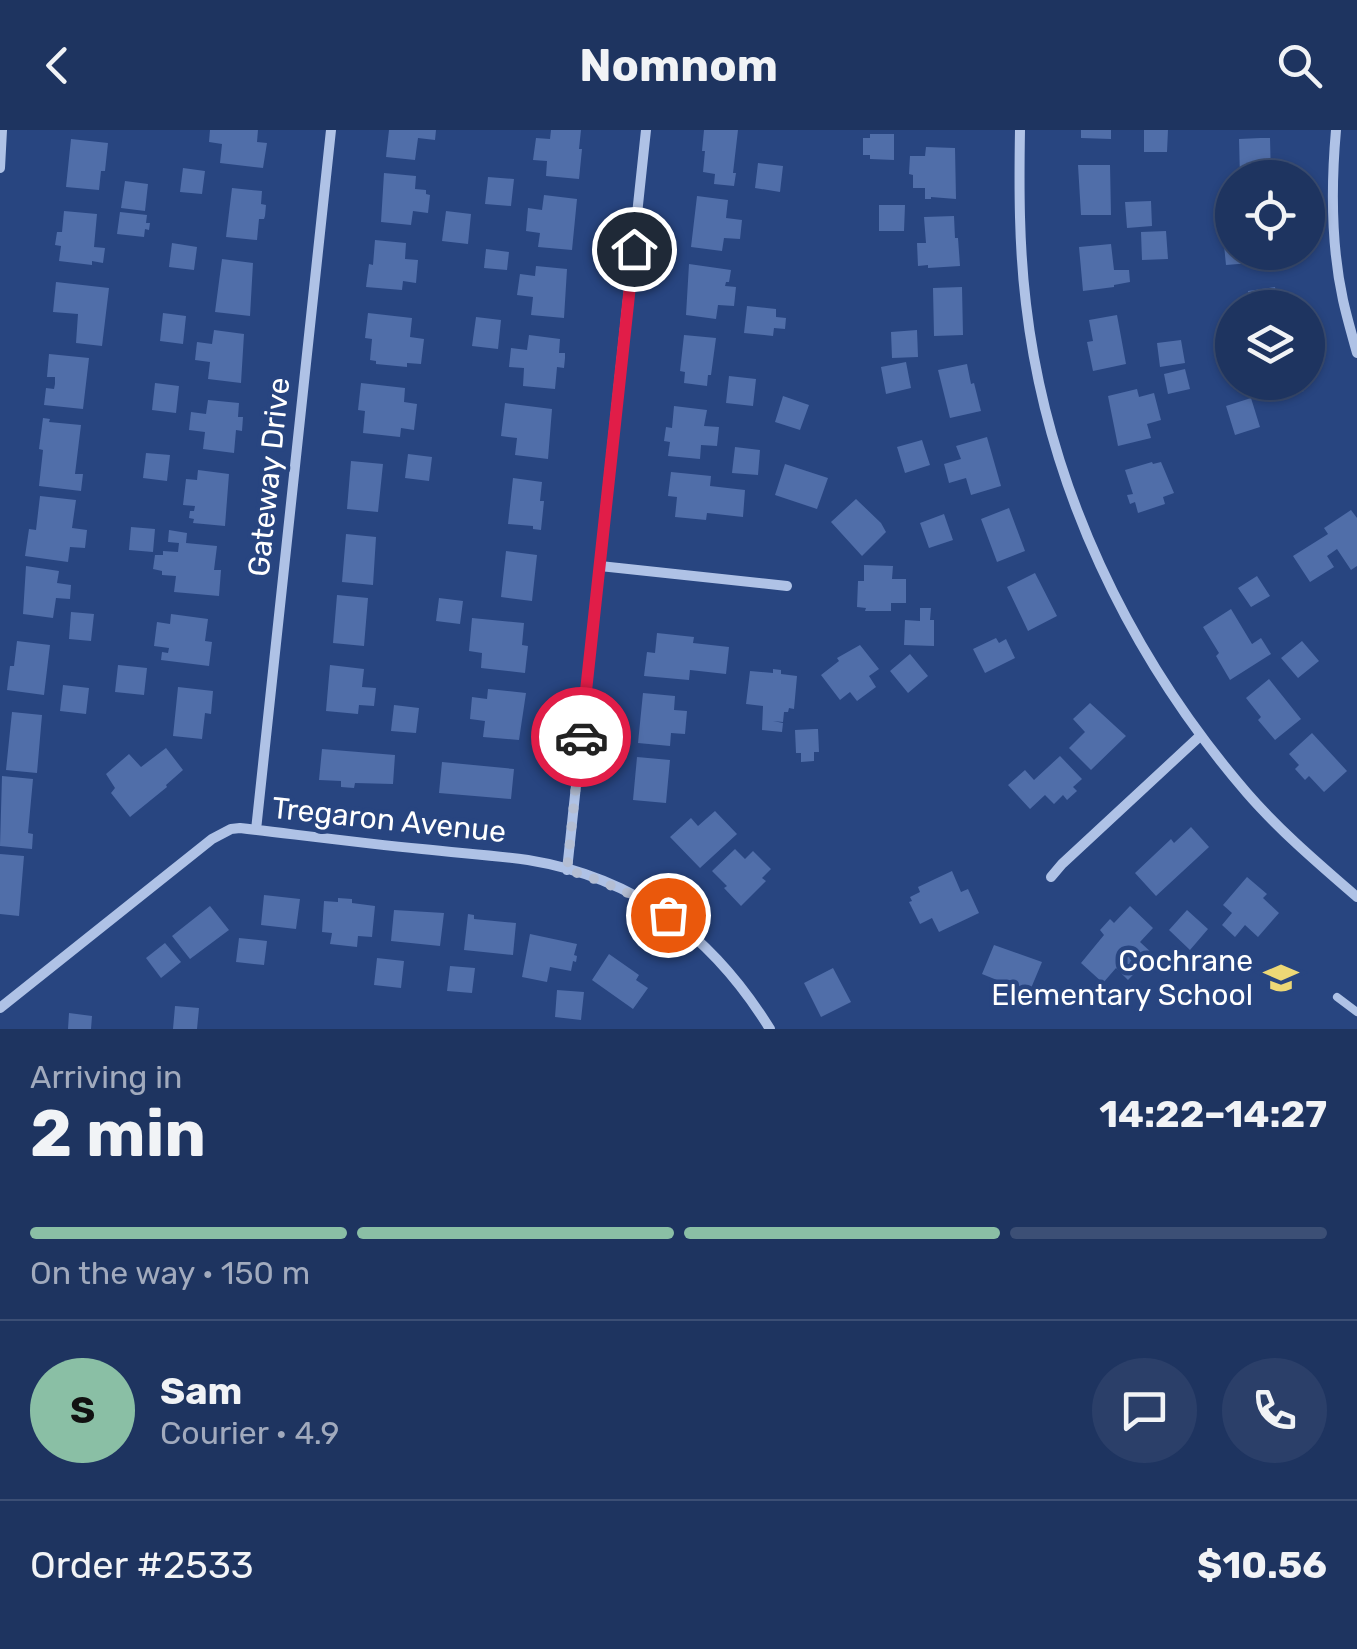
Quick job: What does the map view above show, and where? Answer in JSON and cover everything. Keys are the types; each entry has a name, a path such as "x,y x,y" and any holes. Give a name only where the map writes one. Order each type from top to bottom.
{"street":[{"path":"0,168 2,130"},
{"name":"Gateway Drive","path":"256,830 331,130"},
{"path":"567,870 646,130"},
{"path":"1020,130 1019,206 1026,304 1040,386 1063,474 1095,556 1145,654 1200,736 1274,821 1357,897"},
{"path":"1336,130 1332,203 1336,250 1342,298 1357,352"},
{"path":"600,566 787,586"},
{"path":"1051,876 1200,736"},
{"name":"Tregaron Avenue","path":"0,1008 212,839 232,828 530,861 620,888 668,915 704,944 733,975 770,1029"}],"lane":[{"path":"1337,997 1357,1012"}],"building":[{"path":"210,130 258,130 257,142 267,143 263,168 220,163 222,144 209,142"},
{"path":"389,130 436,130 435,140 418,138 415,160 386,157"},
{"path":"551,130 581,130 579,179 546,176 547,161 533,160 536,138 550,139"},
{"path":"704,130 738,130 734,186 714,184 715,174 703,172"},
{"path":"1081,130 1111,130 1111,139 1081,138"},
{"path":"1144,130 1168,130 1167,152 1144,152"},
{"path":"870,134 894,134 894,160 863,155 863,138 870,138"},
{"path":"1270,138 1271,160 1240,160 1239,139"},
{"path":"71,139 108,143 99,190 66,187"},
{"path":"926,147 955,148 956,199 925,199 925,188 913,188 910,156 925,156"},
{"path":"758,163 783,166 780,192 755,188"},
{"path":"1078,165 1110,165 1111,215 1081,215"},
{"path":"183,168 205,171 202,194 180,192"},
{"path":"384,173 416,176 415,189 426,190 430,195 428,213 413,211 411,225 381,222"},
{"path":"488,177 514,179 511,206 485,204"},
{"path":"125,181 148,184 145,211 121,208"},
{"path":"232,188 262,191 265,216 259,219 257,240 226,237"},
{"path":"544,195 577,199 572,250 538,247 540,233 526,231 528,208 542,210"},
{"path":"697,196 728,200 726,218 742,220 740,239 724,238 722,251 691,247"},
{"path":"1151,201 1152,226 1127,228 1125,202"},
{"path":"879,205 905,205 904,231 879,231"},
{"path":"64,211 97,214 94,247 105,248 103,263 59,261 61,246 55,245 57,232 62,232"},
{"path":"446,211 471,214 468,244 442,241"},
{"path":"120,212 147,215 146,223 150,223 144,237 117,234"},
{"path":"954,216 960,266 918,266 917,243 926,243 924,217"},
{"path":"1166,231 1168,259 1142,260 1141,232"},
{"path":"375,240 406,243 405,259 418,260 416,283 403,281 402,290 366,287"},
{"path":"172,243 197,247 194,270 169,267"},
{"path":"1111,244 1114,270 1129,270 1130,282 1083,291 1079,247"},
{"path":"486,249 509,252 507,270 484,268"},
{"path":"222,259 253,263 250,316 215,312"},
{"path":"689,264 731,270 725,286 736,287 734,306 718,305 716,319 686,315"},
{"path":"536,266 567,269 564,318 531,315 533,297 517,295 520,274 535,276"},
{"path":"56,282 109,288 102,346 76,343 78,314 53,312"},
{"path":"962,287 963,335 934,336 933,288"},
{"path":"747,306 776,309 776,317 786,318 785,329 774,328 773,336 744,333"},
{"path":"163,313 186,316 183,344 160,341"},
{"path":"368,313 412,318 410,337 424,339 421,364 407,363 407,367 370,360 372,339 365,338"},
{"path":"1117,315 1126,364 1093,371 1087,342 1093,341 1089,320"},
{"path":"476,317 501,320 498,349 472,346"},
{"path":"214,330 244,334 241,383 208,379 210,362 195,360 197,342 212,344"},
{"path":"917,330 918,357 892,358 891,332"},
{"path":"529,335 560,339 559,353 565,353 564,368 557,367 555,389 523,386 524,368 509,367 511,348 527,350"},
{"path":"684,335 716,338 707,386 684,383 685,372 680,371"},
{"path":"1181,340 1185,363 1160,367 1157,343"},
{"path":"49,354 89,358 83,409 44,405 46,388 54,389 55,384 55,377 47,377"},
{"path":"906,362 911,388 886,394 881,367"},
{"path":"967,364 981,411 950,418 938,370"},
{"path":"1185,369 1190,389 1168,394 1164,374"},
{"path":"729,376 756,379 753,406 726,403"},
{"path":"155,383 179,386 176,413 152,410"},
{"path":"361,383 405,388 404,402 417,404 414,430 401,428 400,437 363,433 365,411 358,410"},
{"path":"1137,389 1139,397 1154,393 1161,420 1147,424 1151,438 1118,446 1108,396"},
{"path":"783,396 809,405 800,430 775,422"},
{"path":"208,400 239,403 242,431 236,430 234,453 203,449 205,432 189,430 191,412 206,414"},
{"path":"1252,400 1260,427 1235,435 1226,406"},
{"path":"505,403 552,409 548,459 515,455 517,438 501,436"},
{"path":"674,406 707,410 704,426 719,427 717,446 701,445 700,459 668,456 670,442 664,441 666,427 672,428"},
{"path":"43,418 81,425 75,474 83,474 81,491 39,486"},
{"path":"987,437 1001,486 971,495 966,478 949,483 944,464 961,459 956,446"},
{"path":"922,440 930,465 905,473 897,447"},
{"path":"735,447 760,450 758,475 732,473"},
{"path":"146,453 170,455 167,481 143,478"},
{"path":"408,454 432,457 429,481 405,478"},
{"path":"351,461 383,464 378,512 347,509"},
{"path":"1161,462 1174,493 1163,497 1165,504 1138,513 1135,502 1130,504 1127,495 1133,494 1125,470"},
{"path":"785,464 828,478 817,509 775,495"},
{"path":"198,470 229,474 225,526 193,523 194,519 189,518 195,506 183,505 186,479 197,480"},
{"path":"671,472 711,476 710,486 745,490 743,517 707,513 706,520 675,517 677,497 668,496"},
{"path":"513,478 542,482 541,530 508,524"},
{"path":"40,496 76,500 72,528 87,530 85,548 70,547 68,562 25,556 29,529 36,530"},
{"path":"856,499 886,532 862,556 831,522"},
{"path":"1009,508 1025,551 997,562 981,519"},
{"path":"1351,510 1357,518 1357,566 1351,570 1337,549 1327,556 1334,567 1310,582 1293,556 1328,534 1324,528"},
{"path":"944,514 953,540 929,548 920,523"},
{"path":"131,527 155,529 153,552 129,550"},
{"path":"169,530 187,533 186,543 217,546 214,570 221,570 219,596 174,592 176,576 162,575 162,571 153,569 155,555 178,552 179,543 168,542"},
{"path":"346,534 376,537 373,585 342,582"},
{"path":"506,551 537,555 532,601 501,597"},
{"path":"864,565 893,566 892,579 906,579 906,603 891,603 891,611 865,611 866,608 857,607 858,581 864,581"},
{"path":"26,566 59,571 57,583 71,585 70,599 56,598 53,618 23,614"},
{"path":"1035,573 1057,616 1028,631 1007,587"},
{"path":"1257,576 1270,596 1251,607 1238,588"},
{"path":"337,595 368,598 364,646 333,643"},
{"path":"439,598 463,601 460,624 436,621"},
{"path":"920,608 931,608 934,646 904,645 905,620 920,621"},
{"path":"1231,609 1252,644 1261,638 1271,654 1230,680 1203,627"},
{"path":"71,612 94,614 91,641 69,639"},
{"path":"171,614 208,619 205,641 212,642 209,666 161,660 162,652 168,653 169,648 154,646 157,622 170,624"},
{"path":"472,618 524,623 522,645 528,646 525,673 481,668 482,653 469,651"},
{"path":"657,633 694,637 693,643 729,647 726,674 690,670 689,680 644,676 647,652 655,653"},
{"path":"996,638 999,643 1006,639 1015,658 985,673 973,649"},
{"path":"17,641 50,645 44,695 7,690"},
{"path":"1302,641 1319,661 1298,678 1281,658"},
{"path":"860,645 879,669 869,676 876,687 857,701 850,692 840,700 821,675 839,661 837,658"},
{"path":"910,654 928,676 908,693 890,671"},
{"path":"118,665 147,668 144,695 115,692"},
{"path":"330,665 364,669 362,687 376,688 374,706 359,705 358,714 326,711"},
{"path":"773,669 797,676 794,709 784,712 783,722 773,721 783,723 782,732 762,730 763,706 746,704 750,671 773,673"},
{"path":"1269,679 1301,719 1275,740 1246,698"},
{"path":"63,685 89,688 86,714 60,711"},
{"path":"178,687 213,691 211,714 205,713 202,739 173,736"},
{"path":"488,689 526,693 519,740 483,737 485,721 470,719 472,697 487,699"},
{"path":"643,693 675,696 674,710 687,711 685,734 671,733 670,746 638,743"},
{"path":"1090,703 1126,736 1091,770 1069,748 1085,732 1073,719"},
{"path":"394,705 419,708 416,733 391,731"},
{"path":"12,712 42,715 37,773 6,770"},
{"path":"818,729 819,752 814,752 814,761 801,762 801,753 796,753 795,730"},
{"path":"1312,733 1347,771 1324,792 1309,776 1305,780 1289,754"},
{"path":"166,748 183,770 130,817 111,793 115,788 106,774 129,754 141,767"},
{"path":"322,749 395,755 393,784 355,783 354,788 341,787 341,781 319,780"},
{"path":"1060,756 1082,779 1073,787 1077,791 1067,800 1063,795 1054,804 1045,795 1030,809 1008,785 1025,770 1034,780"},
{"path":"637,757 670,760 666,803 633,800"},
{"path":"442,762 514,769 511,799 439,793"},
{"path":"2,776 33,779 28,833 33,834 32,849 0,846"},
{"path":"715,811 737,834 700,868 670,837 691,818 698,826"},
{"path":"1191,827 1209,847 1156,896 1135,873 1171,839 1174,843"},
{"path":"735,849 745,859 753,851 771,869 762,878 766,881 741,906 712,871"},
{"path":"0,854 24,856 19,916 0,914"},
{"path":"952,871 961,892 968,889 979,913 939,932 932,918 920,924 910,897 920,892 918,887"},
{"path":"1247,877 1267,894 1263,898 1279,913 1258,937 1245,925 1235,937 1222,925 1232,913 1223,905"},
{"path":"264,895 300,899 296,929 261,925"},
{"path":"338,898 375,906 372,937 358,936 357,947 330,944 332,933 322,932 324,901 338,902"},
{"path":"210,906 229,930 190,959 172,936"},
{"path":"1130,906 1153,928 1140,942 1153,954 1128,980 1116,968 1103,983 1081,963 1104,935 1100,930 1110,919 1114,923"},
{"path":"394,910 444,913 440,946 391,941"},
{"path":"1187,910 1208,929 1190,950 1169,930"},
{"path":"468,914 474,915 474,919 516,923 513,955 464,950"},
{"path":"530,934 577,944 571,971 550,967 547,982 522,977"},
{"path":"239,938 267,941 264,965 236,962"},
{"path":"165,943 181,962 161,978 146,958"},
{"path":"994,945 1042,962 1029,993 982,974"},
{"path":"609,954 639,975 636,980 648,988 633,1009 592,980"},
{"path":"377,958 404,961 401,988 374,985"},
{"path":"450,966 475,968 472,993 447,991"},
{"path":"833,968 851,1002 821,1017 804,983"},
{"path":"557,990 584,992 581,1020 555,1017"},
{"path":"175,1006 199,1008 197,1029 173,1029"},
{"path":"69,1013 92,1016 91,1029 68,1029"}],"way so far":[{"path":"581,737 567,870 638,896 668,915"}],"place":[{"name":"Cochrane Elementary School","path":"1281,978"}],"route":[{"path":"581,737 634,249"}]}
